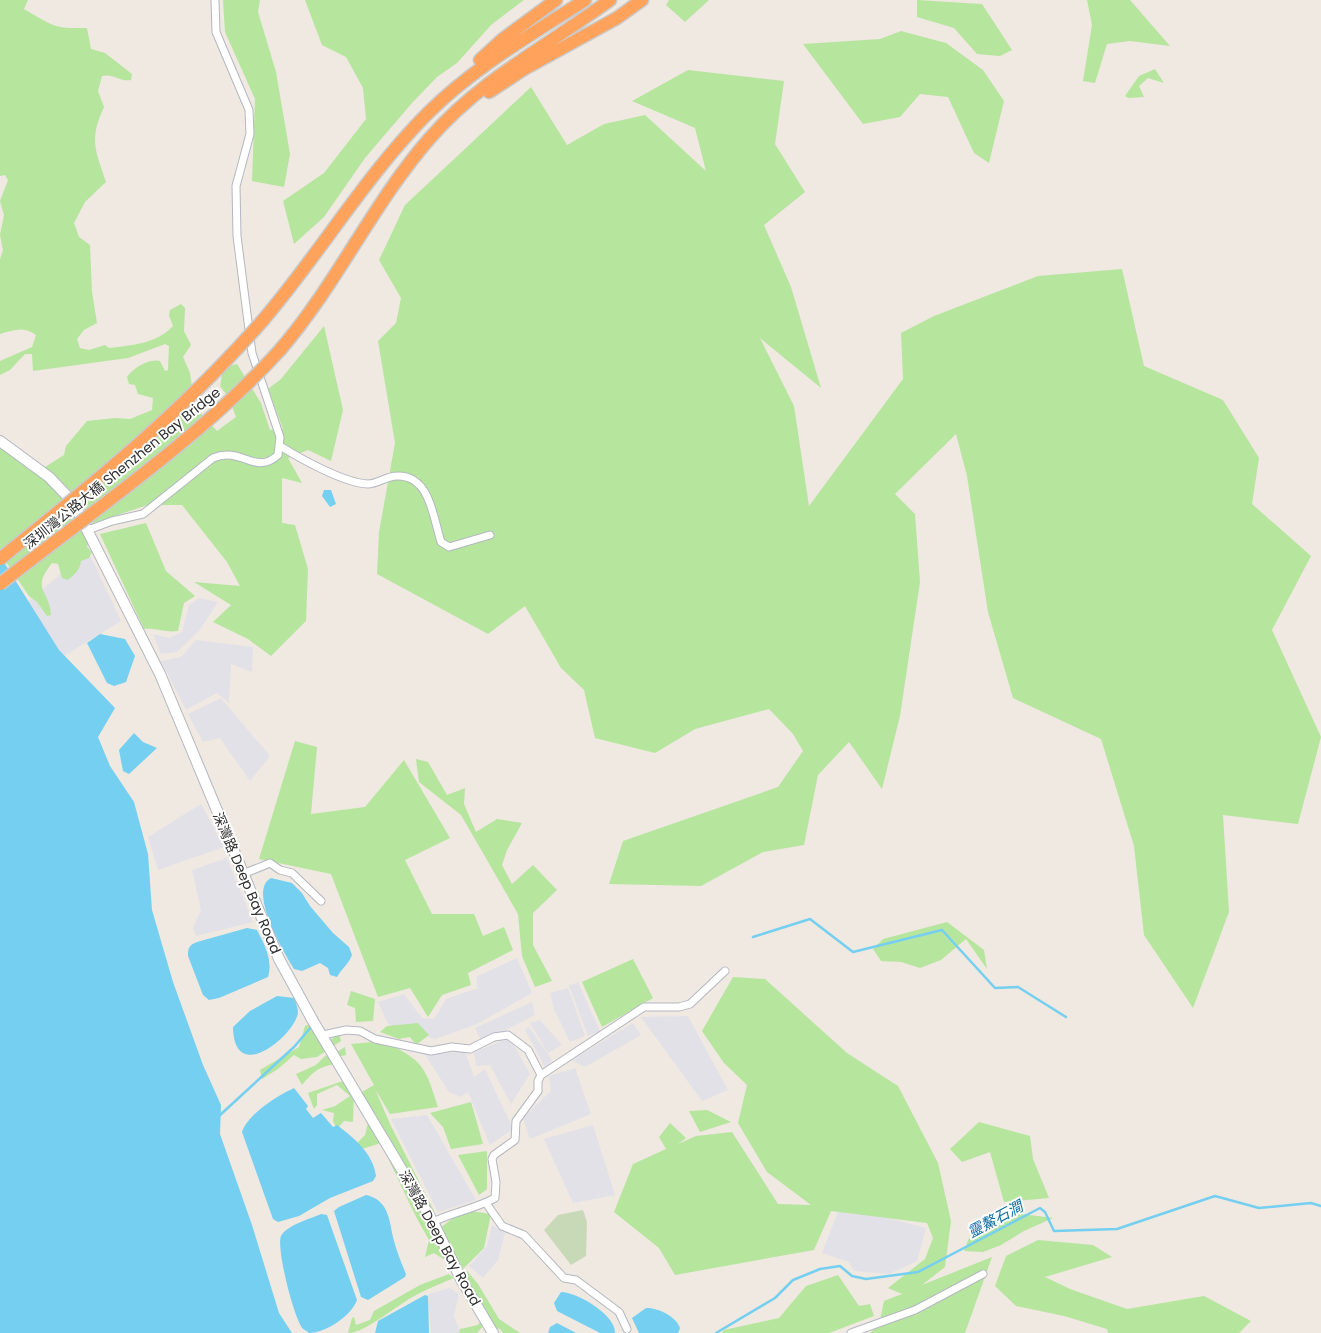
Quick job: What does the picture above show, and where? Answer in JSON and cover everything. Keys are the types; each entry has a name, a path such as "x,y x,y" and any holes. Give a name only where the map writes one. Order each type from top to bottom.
{"highway":[{"path":"460,83 482,58 503,39 556,0"},
{"path":"460,83 508,49 585,0"},
{"name":"深圳灣公路大橋 Shenzhen Bay Bridge","path":"0,584 207,422 243,389 280,350 317,304 406,168 431,137 466,101 492,80 610,0"},
{"path":"466,101 490,91 524,70 580,40 642,0"},
{"name":"深圳灣公路大橋 Shenzhen Bay Bridge","path":"0,559 149,437 221,367 264,319 398,145 460,83"}],"street":[{"path":"88,530 112,521 143,514 218,456 233,454 258,463 272,461 278,455 280,437 252,353 237,236 236,186 250,134 251,122 249,110 216,32 215,0"},
{"name":"深灣路 Deep Bay Road","path":"0,441 60,487 73,502 160,674 279,959 433,1222 462,1281 493,1333"},
{"path":"280,446 325,470 367,484 375,483 386,477 410,476 422,485 441,542 449,548 490,535"},
{"path":"242,874 270,863 280,870 292,873 321,901"},
{"path":"433,1222 453,1212 475,1208 495,1198 496,1182 492,1159 494,1155 514,1140 517,1132 516,1121 538,1091 538,1081 541,1075 644,1007 679,1007 690,1004 725,971"},
{"path":"322,1035 346,1030 360,1031 375,1039 431,1051 452,1048 470,1049 494,1037 508,1035 528,1050 541,1075"},
{"path":"486,1203 502,1226 524,1235 564,1278 576,1280 619,1312 627,1329"},
{"path":"851,1333 915,1310 983,1274"}],"shaded area":[{"path":"88,551 121,621 59,659 25,604"},
{"path":"199,598 218,602 199,631 177,652 161,654 153,634 169,638 182,632 189,605"},
{"path":"196,640 253,647 252,672 231,664 229,703 217,693 186,710 161,661 181,657"},
{"path":"221,698 270,756 250,781 220,738 203,742 188,714"},
{"path":"201,804 224,847 158,870 148,837"},
{"path":"227,858 253,922 196,936 193,928 201,910 192,870"},
{"path":"517,958 532,993 477,1024 435,1039 388,1024 378,1002 404,994 422,1018 434,1019 446,999 478,988 476,977"},
{"path":"578,982 600,1031 588,1036 569,986"},
{"path":"568,988 585,1036 570,1042 554,1009 550,993"},
{"path":"532,1002 535,1015 482,1042 475,1028"},
{"path":"688,1016 728,1090 702,1101 641,1017"},
{"path":"540,1020 562,1045 548,1053 530,1023"},
{"path":"633,1023 641,1035 585,1067 572,1060"},
{"path":"529,1027 552,1060 545,1067 525,1030"},
{"path":"510,1038 530,1074 511,1104 490,1065 476,1066 474,1052"},
{"path":"465,1052 474,1077 485,1069 513,1129 490,1145 468,1092 461,1097 449,1092 424,1053"},
{"path":"575,1068 591,1114 530,1139 523,1118 551,1091 549,1076"},
{"path":"427,1115 476,1200 438,1212 391,1119"},
{"path":"593,1125 615,1195 573,1203 544,1139"},
{"path":"840,1206 926,1228 917,1261 889,1274 854,1271 849,1262 822,1253"},
{"path":"492,1225 505,1233 498,1260 483,1278 469,1266 487,1246"},
{"path":"450,1288 459,1294 454,1316 461,1333 431,1333 428,1294"}],"green space":[{"path":"0,0 28,0 24,9 55,26 87,28 91,49 105,53 132,74 131,80 123,80 106,75 102,76 98,91 104,107 96,128 95,144 106,182 85,202 74,223 79,237 90,245 92,292 97,323 84,330 77,339 80,348 89,350 105,345 109,348 144,343 159,337 173,326 169,316 170,310 181,304 185,308 184,331 191,345 183,357 190,373 195,407 217,431 236,417 229,398 220,386 223,368 237,364 261,403 270,430 283,429 268,389 281,379 324,326 343,410 331,461 308,450 288,458 302,483 282,478 282,523 295,525 308,569 306,621 271,656 248,639 213,622 231,605 194,582 240,586 227,562 182,505 148,505 90,524 65,486 42,469 64,455 66,446 87,421 115,418 130,419 152,410 153,398 138,394 135,385 129,384 127,377 137,367 146,362 156,360 160,361 165,371 168,370 169,346 165,344 128,358 33,371 32,354 25,354 10,370 0,375 0,361 32,347 36,335 27,330 14,330 0,334 0,259 3,250 0,235 4,215 0,201 8,180 5,175 0,176"},
{"path":"223,0 260,0 258,12 276,72 290,154 284,187 252,181 255,99 225,32"},
{"path":"305,0 524,0 491,25 457,63 437,77 412,103 365,158 324,217 294,244 283,201 324,173 366,119 363,88 346,57 322,45"},
{"path":"669,0 709,0 685,22 666,5"},
{"path":"917,0 982,4 1012,50 1000,56 977,54 954,28 917,17"},
{"path":"1087,0 1130,0 1170,46 1130,41 1107,44 1095,83 1083,81 1092,25"},
{"path":"901,31 946,43 983,70 1004,101 989,163 974,153 948,97 920,94 900,117 863,124 803,44 880,39"},
{"path":"1155,69 1164,83 1148,78 1139,86 1144,97 1128,98 1125,96 1139,76"},
{"path":"688,70 784,81 775,144 805,192 764,225 791,287 821,388 760,338 794,406 809,506 903,379 901,333 934,316 1038,276 1122,269 1144,366 1223,400 1259,458 1252,504 1311,556 1272,630 1321,737 1298,824 1223,815 1229,912 1193,1008 1144,935 1134,846 1101,739 1013,698 988,612 967,476 956,434 895,494 915,514 920,582 900,716 882,789 849,742 818,775 804,845 763,852 701,886 609,884 623,841 778,787 803,751 793,734 769,709 695,729 655,753 595,738 584,690 561,668 525,606 488,634 377,574 379,532 395,443 378,341 396,323 401,298 379,260 405,205 531,87 567,145 604,124 645,115 706,171 695,128 632,101"},
{"path":"0,448 58,489 90,538 87,547 92,552 89,558 81,561 75,574 68,580 62,578 58,564 52,563 42,579 43,590 50,606 51,615 47,616 37,602 29,596 0,553"},
{"path":"146,523 166,571 195,596 184,603 178,631 144,629 100,534"},
{"path":"295,741 317,747 311,814 365,807 404,760 450,838 405,860 432,914 474,914 483,936 504,927 513,950 468,973 471,985 442,995 428,1017 410,988 378,997 331,874 259,859"},
{"path":"416,759 428,762 447,795 465,788 464,804 476,832 497,819 522,823 507,850 502,865 512,884 533,865 557,890 533,913 533,945 552,981 535,987 522,956 518,914 461,815 419,782"},
{"path":"947,922 984,950 987,969 966,939 941,960 920,968 901,962 881,961 873,949 883,939"},
{"path":"633,959 653,998 602,1027 582,982"},
{"path":"733,977 765,979 847,1053 898,1086 938,1163 951,1221 945,1267 922,1285 992,1257 965,1333 870,1333 879,1325 884,1301 902,1294 888,1288 925,1259 933,1238 927,1223 831,1211 814,1250 675,1275 659,1248 614,1212 633,1164 666,1149 659,1137 670,1123 686,1138 678,1144 696,1136 732,1132 778,1204 811,1205 767,1172 738,1123 747,1085 724,1063 702,1031"},
{"path":"351,991 375,999 373,1021 356,1022 355,1008 347,1005"},
{"path":"312,1023 327,1043 339,1033 341,1041 317,1057 301,1059 294,1055 278,1069 262,1079 260,1070 299,1047 305,1026"},
{"path":"418,1023 429,1035 416,1045 410,1037 399,1039 380,1032 387,1026"},
{"path":"383,1041 407,1054 421,1066 430,1082 438,1107 390,1114 375,1089 390,1124 434,1211 429,1224 448,1262 434,1253 425,1257 429,1240 381,1143 359,1150 354,1146 365,1135 368,1123 358,1107 357,1095 374,1085 351,1044"},
{"path":"345,1047 346,1055 336,1057 337,1064 317,1070 302,1085 296,1074 316,1065 325,1056 332,1055"},
{"path":"343,1081 354,1093 353,1122 344,1121 337,1129 333,1121 334,1113 322,1110 335,1106 350,1096 337,1085 317,1094 317,1105 314,1109 308,1093"},
{"path":"471,1102 483,1144 451,1149 443,1127 430,1113"},
{"path":"707,1110 731,1122 700,1132 689,1111"},
{"path":"979,1122 1030,1136 1033,1159 1049,1198 1004,1202 990,1152 962,1162 950,1149"},
{"path":"487,1151 487,1189 479,1195 458,1155"},
{"path":"464,1210 491,1214 484,1248 463,1269 440,1228"},
{"path":"583,1210 587,1222 586,1256 571,1265 544,1230 558,1215"},
{"path":"1014,1213 1053,1218 1024,1231 1001,1245 983,1252 964,1251 972,1230"},
{"path":"1038,1240 1093,1245 1112,1257 1045,1277 1070,1289 1127,1309 1204,1296 1251,1321 1239,1333 1108,1333 1107,1329 1064,1316 1016,1306 995,1286 1006,1256"},
{"path":"467,1271 478,1284 499,1319 520,1333 503,1333 500,1329 483,1326 477,1333 459,1333 460,1329 478,1325 487,1311 462,1274"},
{"path":"449,1274 454,1278 410,1298 364,1328 348,1333 352,1318 354,1317 356,1325 370,1320 374,1311 420,1285"},
{"path":"838,1275 859,1306 870,1304 874,1316 829,1333 722,1333 724,1330 779,1318 806,1286"}],"water":[{"path":"324,490 331,490 336,504 330,507 322,496"},
{"path":"0,556 59,650 115,708 98,737 110,766 134,802 148,854 152,910 173,982 203,1065 221,1105 220,1134 252,1225 279,1313 292,1333 0,1333"},
{"path":"100,634 125,639 135,656 126,682 114,686 107,683 87,643"},
{"path":"134,733 143,742 157,748 129,774 123,771 119,750"},
{"path":"271,878 292,883 333,933 349,947 352,955 337,977 330,975 328,968 320,963 302,971 294,969 276,936 265,908 263,895 265,885"},
{"path":"247,928 257,930 265,947 270,965 268,977 219,998 209,1000 203,995 188,956 190,947 197,942"},
{"path":"277,996 294,998 298,1013 294,1023 276,1043 264,1051 253,1055 243,1053 236,1044 233,1027 250,1011"},
{"path":"294,1088 308,1106 306,1109 313,1118 321,1113 333,1127 337,1125 362,1147 371,1160 376,1176 373,1181 330,1198 299,1216 278,1222 273,1219 242,1132 245,1125 257,1112"},
{"path":"366,1195 373,1197 383,1205 406,1274 405,1277 368,1300 361,1297 334,1211"},
{"path":"321,1214 327,1215 357,1300 344,1317 330,1327 309,1333 299,1323 295,1312 283,1268 280,1243 281,1236 288,1229"},
{"path":"561,1292 585,1300 603,1312 614,1326 615,1333 600,1333 557,1311 554,1303"},
{"path":"425,1295 428,1296 429,1333 375,1333 378,1321"},
{"path":"646,1308 656,1309 675,1320 680,1328 678,1333 639,1333 632,1318"},
{"path":"557,1323 576,1333 548,1333 550,1327"}],"waterway":[{"path":"753,937 810,919 853,952 942,930 995,988 1018,987 1066,1017"},
{"path":"219,1116 294,1047 312,1026"},
{"name":"靈鰲石澗","path":"716,1333 775,1298 793,1280 820,1269 840,1266 852,1276 866,1279 918,1272 1040,1208 1045,1212 1054,1231 1117,1229 1215,1196 1259,1208 1311,1203 1321,1206"}]}
